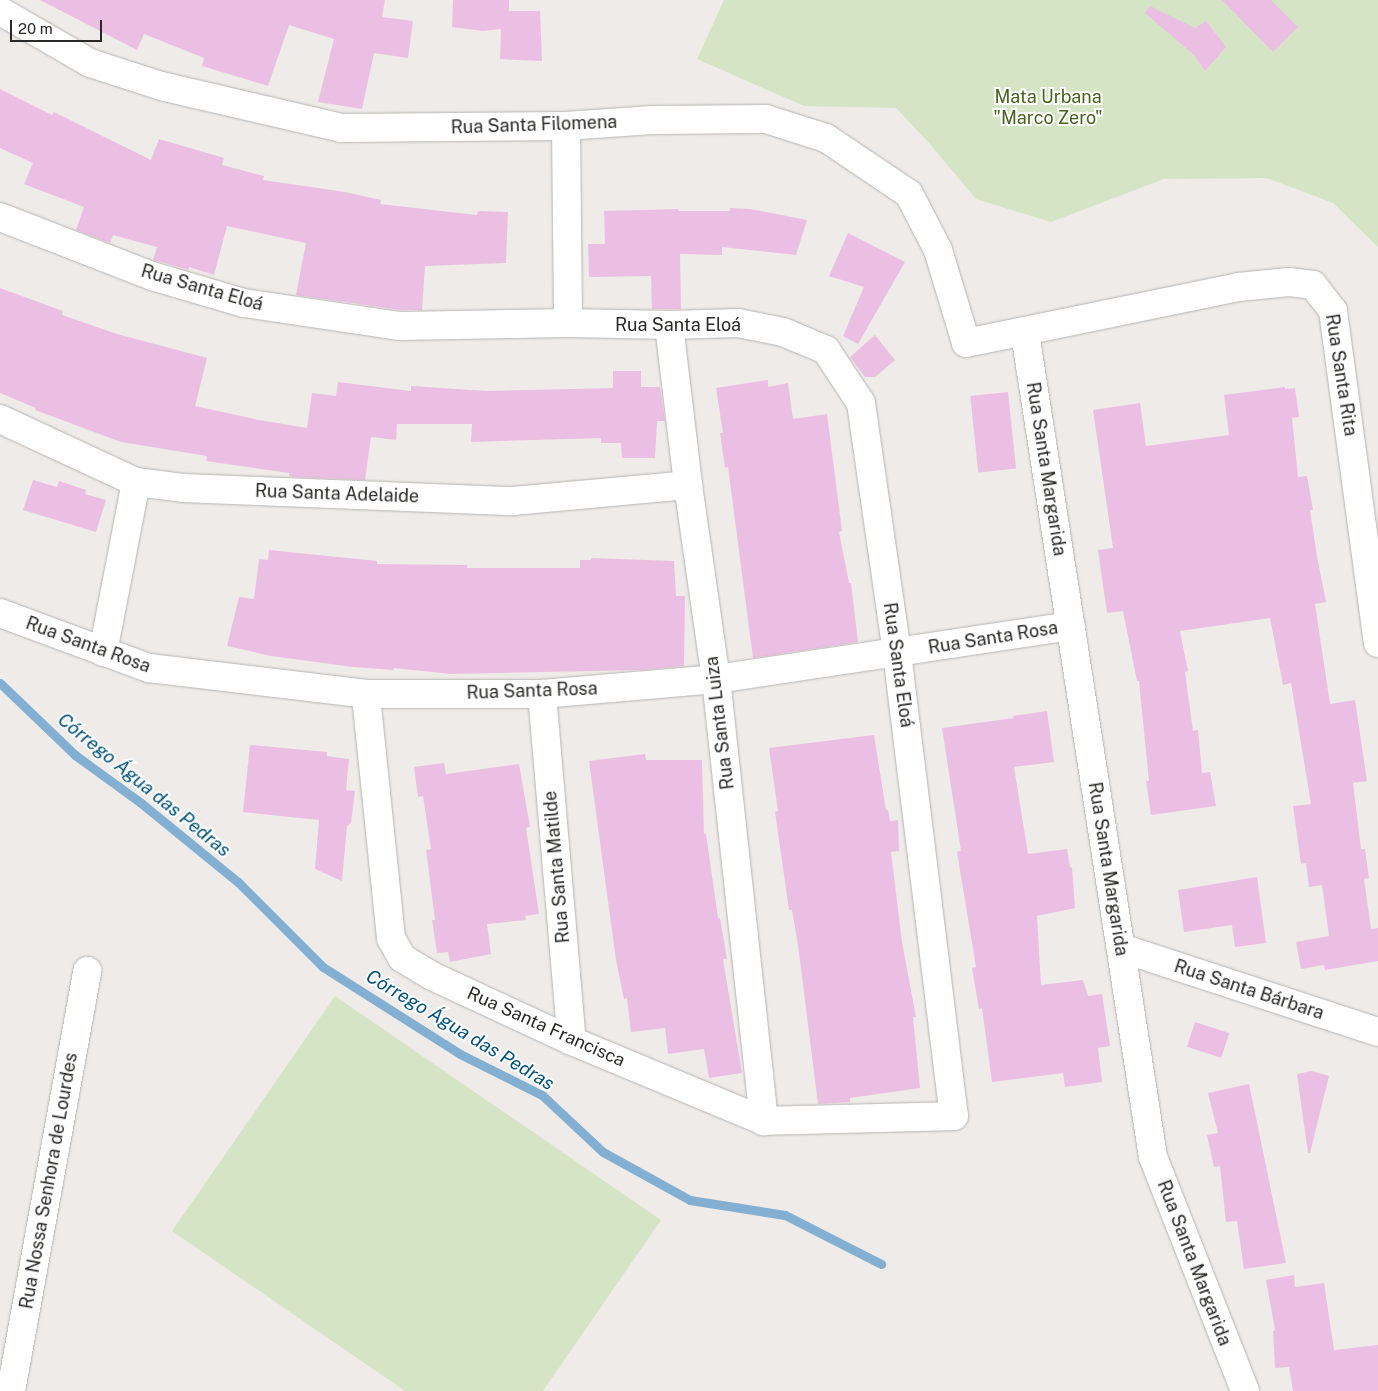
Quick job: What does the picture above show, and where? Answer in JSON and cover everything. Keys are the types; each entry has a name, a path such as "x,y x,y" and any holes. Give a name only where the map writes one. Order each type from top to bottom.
{"street":[{"name":"Rua Santa Filomena","path":"0,11 90,63 161,86 341,128 566,126 652,120 766,118 826,138 909,194 938,250 966,343"},
{"path":"566,126 568,323"},
{"name":"Rua Santa Eloá","path":"0,217 152,276 244,303 400,326 568,323 669,325 738,323 783,332 826,350 861,403 897,653 954,1116"},
{"name":"Rua Santa Rita","path":"966,343 1024,333 1239,287 1289,282 1314,285 1333,311 1378,643"},
{"name":"Rua Santa Luiza","path":"669,325 688,485 716,679 764,1121"},
{"name":"Rua Santa Margarida","path":"1024,333 1153,1157 1245,1391"},
{"name":"Rua Santa Adelaide","path":"0,419 136,482 183,488 513,501 688,485"},
{"path":"103,652 136,482"},
{"name":"Rua Santa Rosa","path":"0,613 149,668 366,694 542,694 716,679 1070,626"},
{"name":"Rua Santa Francisca","path":"366,694 391,938 402,958 432,976 572,1041 764,1121 954,1116"},
{"name":"Rua Santa Matilde","path":"542,694 572,1041"},
{"name":"Rua Santa Bárbara","path":"1121,948 1378,1032"},
{"name":"Rua Nossa Senhora de Lourdes","path":"11,1391 87,971"}],"green space":[{"name":"Mata Urbana \"Marco Zero\"","path":"724,0 1378,0 1378,247 1333,203 1267,178 1164,179 1051,222 976,199 929,143 896,108 804,106 697,59"},
{"path":"335,996 661,1220 543,1391 405,1391 172,1231"}],"building":[{"path":"40,0 385,0 382,17 413,21 408,58 374,53 362,109 318,102 334,39 289,25 268,86 202,66 204,58 144,34 137,50"},
{"path":"453,0 509,0 509,11 540,11 542,61 500,59 501,29 483,31 452,27"},
{"path":"1222,0 1271,0 1298,27 1273,52"},
{"path":"1150,6 1195,28 1206,21 1226,47 1205,71 1194,55 1145,13"},
{"path":"0,89 52,115 54,112 151,160 159,139 224,158 222,165 264,176 263,180 345,192 381,200 380,204 477,215 478,211 508,212 506,263 425,266 422,310 401,310 296,295 306,243 227,226 214,275 189,267 189,270 153,260 157,247 113,235 110,243 76,230 84,207 24,184 33,163 0,148"},
{"path":"730,208 750,209 807,220 796,255 722,247 722,255 680,254 681,309 652,309 651,276 589,277 588,244 605,244 604,211 678,209 679,211 730,211"},
{"path":"848,233 905,262 858,344 843,336 864,287 829,276"},
{"path":"0,288 63,311 62,315 117,334 207,358 195,406 259,420 307,428 312,393 336,396 338,382 411,391 411,386 487,391 613,388 613,371 641,371 641,387 660,387 665,421 657,421 655,458 622,458 621,443 601,443 601,438 471,442 472,424 397,424 396,440 371,437 365,480 292,477 289,476 289,473 206,461 207,456 121,442 35,410 36,408 0,393"},
{"path":"875,335 895,360 875,377 865,377 850,357"},
{"path":"768,380 768,387 788,383 793,419 827,414 842,531 839,532 849,583 851,583 858,642 753,658 728,467 725,468 720,433 723,433 716,388"},
{"path":"1285,387 1285,389 1295,388 1299,417 1292,418 1298,477 1307,476 1313,510 1310,510 1326,602 1315,604 1330,704 1355,700 1367,781 1353,783 1361,849 1365,849 1369,878 1364,879 1371,929 1378,928 1378,961 1325,970 1324,965 1301,969 1296,942 1329,936 1322,885 1309,887 1306,863 1301,864 1293,806 1311,804 1291,683 1283,685 1270,618 1180,631 1188,671 1185,672 1193,731 1198,730 1202,773 1210,772 1216,806 1151,815 1146,781 1149,781 1139,681 1137,681 1123,611 1107,613 1098,550 1113,548 1093,410 1140,403 1146,446 1229,435 1224,395"},
{"path":"1008,392 1016,469 978,473 970,396"},
{"path":"33,480 57,487 59,481 86,490 85,494 106,500 96,532 23,510"},
{"path":"269,550 377,561 377,564 467,565 467,568 580,568 580,560 591,560 591,558 674,561 676,596 685,596 684,666 642,670 451,674 394,668 394,670 353,667 271,656 227,646 239,597 254,599 259,559 268,560"},
{"path":"1047,711 1054,762 1014,767 1028,854 1067,849 1070,867 1072,868 1075,908 1037,916 1041,985 1083,980 1088,996 1102,994 1110,1046 1098,1048 1102,1082 1065,1087 1063,1073 992,1082 982,1008 979,1009 972,968 976,967 957,852 961,851 942,728 1014,718 1013,716"},
{"path":"874,735 886,810 888,810 890,821 898,820 899,851 891,852 902,942 916,1017 913,1017 920,1088 850,1098 850,1102 818,1104 798,945 792,910 789,910 775,812 778,811 769,748"},
{"path":"250,745 327,752 327,756 349,759 346,790 355,791 351,823 347,826 342,881 315,869 319,820 243,812"},
{"path":"645,754 646,760 702,760 704,834 706,834 718,918 720,918 727,959 723,959 742,1073 709,1078 704,1049 668,1054 665,1028 631,1032 627,998 624,999 616,960 589,761"},
{"path":"444,763 446,774 519,764 530,827 526,828 539,914 525,916 526,920 487,924 491,954 450,962 448,952 437,953 432,920 435,920 426,850 431,849 423,796 418,797 414,767"},
{"path":"1257,877 1266,943 1235,947 1232,925 1184,932 1178,890"},
{"path":"1195,1022 1229,1033 1221,1058 1187,1047"},
{"path":"1311,1071 1329,1076 1310,1153 1308,1153 1297,1074"},
{"path":"1249,1084 1286,1263 1244,1269 1237,1221 1226,1222 1220,1166 1214,1167 1207,1135 1218,1133 1208,1093"},
{"path":"1294,1275 1295,1287 1324,1283 1334,1350 1378,1345 1378,1391 1293,1391 1289,1367 1275,1368 1273,1331 1275,1330 1266,1280"}],"waterway":[{"name":"Córrego Água das Pedras","path":"0,683 75,755 141,803 238,882 323,967 460,1054 542,1095 603,1152 690,1200 785,1215 881,1264"}]}
